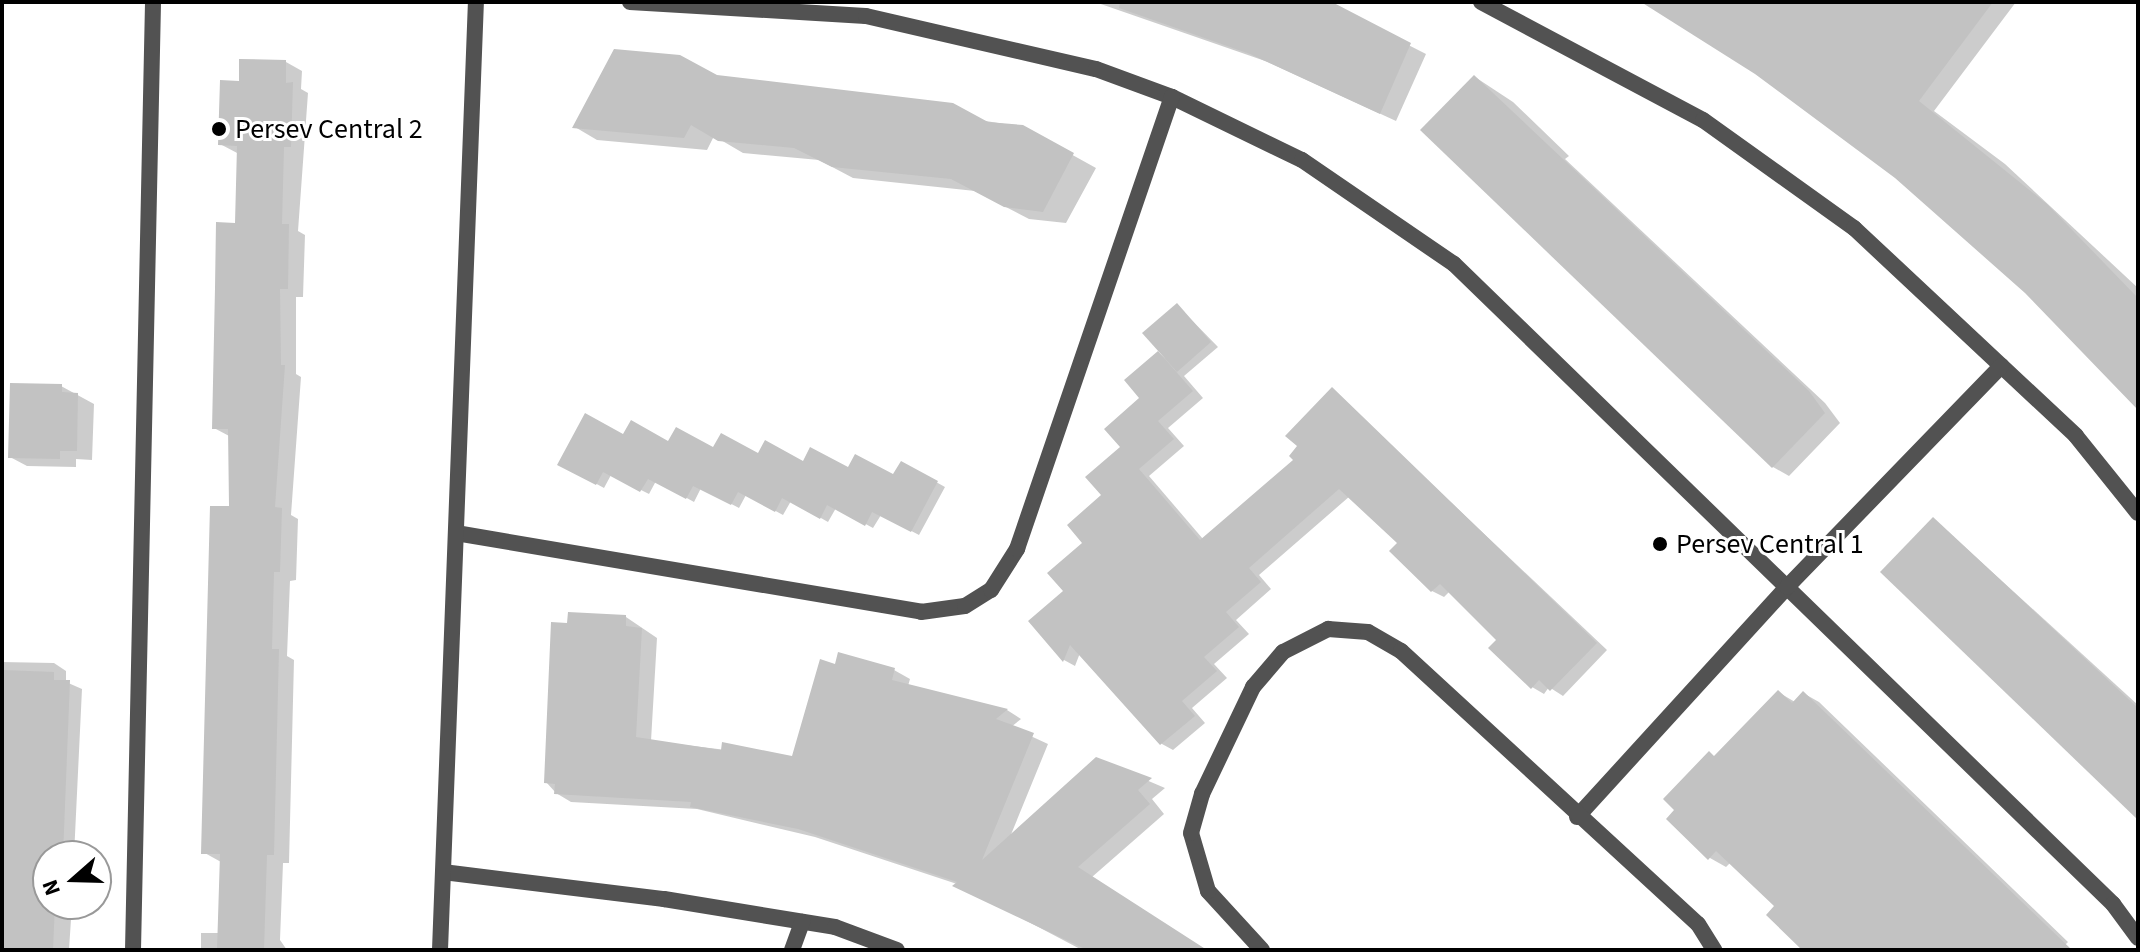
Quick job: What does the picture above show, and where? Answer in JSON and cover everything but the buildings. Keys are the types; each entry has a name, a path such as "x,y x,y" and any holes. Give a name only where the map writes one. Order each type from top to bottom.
{"street":[{"path":"133,950 153,2"},
{"path":"440,950 476,2"},
{"path":"630,2 866,16 1096,69 1172,97 1302,160 1454,264 2113,904 2138,938"},
{"path":"1481,2 1703,120 1854,228 2076,436 2138,513"},
{"path":"456,533 921,612 965,606 991,590 1017,549 1172,97"},
{"path":"1577,817 1787,587 2001,366"},
{"path":"1262,950 1208,891 1191,833 1202,794 1253,687 1283,652 1328,629 1368,632 1401,651 1577,817 1698,924 1714,950"},
{"path":"443,872 664,899 835,927 897,950"},
{"path":"792,950 802,922"}],"place":[{"name":"Persev Central 2","path":"219,129"},
{"name":"Persev Central 1","path":"1660,544"}]}
